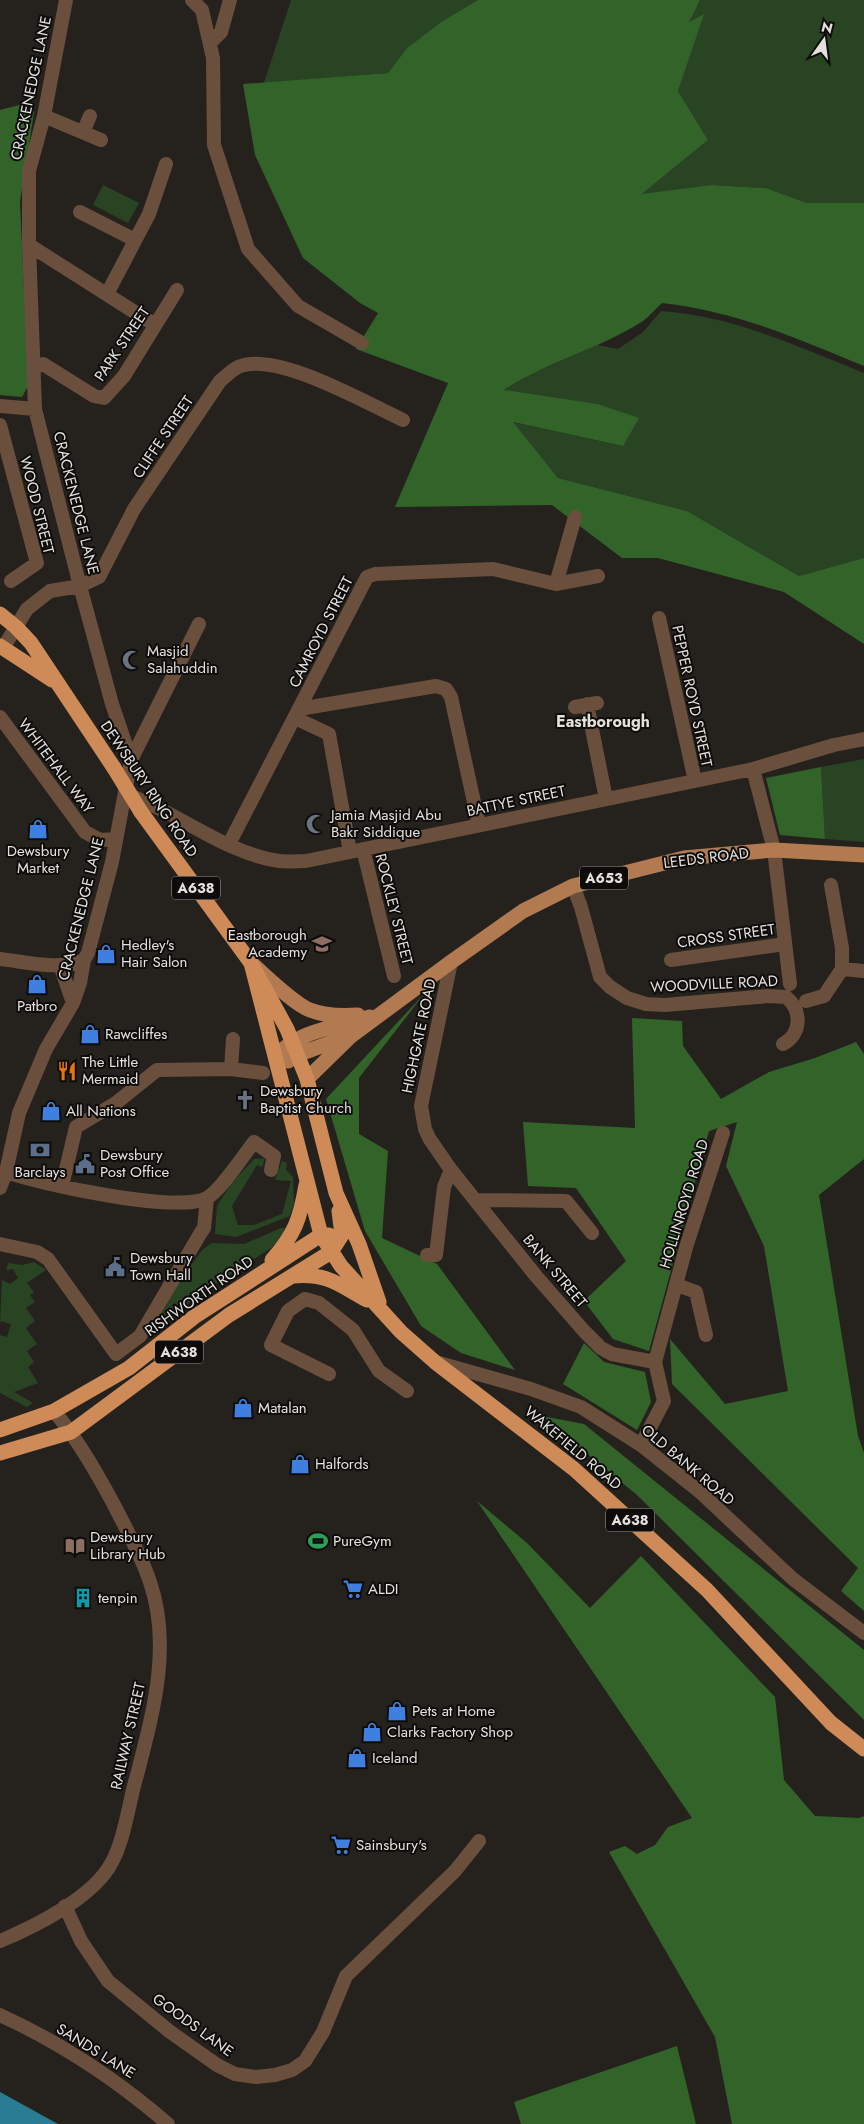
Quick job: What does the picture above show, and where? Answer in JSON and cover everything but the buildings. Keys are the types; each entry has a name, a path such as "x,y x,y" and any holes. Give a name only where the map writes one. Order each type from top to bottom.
{"highway":[{"name":"DEWSBURY RING ROAD","path":"0,614 16,627 30,643 114,768 141,812 251,963 295,1049 307,1079 336,1193 360,1248"},
{"name":"DEWSBURY RING ROAD","path":"2,647 55,682"},
{"name":"DEWSBURY RING ROAD","path":"251,963 321,1235 331,1252"},
{"path":"257,1276 290,1240 301,1212 306,1180"},
{"name":"A638","path":"0,1452 72,1432 229,1316 331,1252 342,1235 336,1193"},
{"path":"321,1235 342,1235 360,1248"},
{"name":"RISHWORTH ROAD","path":"54,1411 129,1368 194,1318 321,1235"},
{"name":"WAKEFIELD ROAD","path":"360,1248 381,1308"},
{"name":"WAKEFIELD ROAD","path":"331,1252 341,1266 401,1332 435,1362 574,1469 707,1590 831,1723 864,1749"},
{"path":"290,1277 314,1275 328,1278 381,1308"},
{"name":"A638","path":"0,1430 54,1411"}],"main road":[{"name":"LEEDS ROAD","path":"307,1079 351,1036 451,962 523,911 573,886 684,858 774,850 864,855"},
{"path":"251,963 298,1004 310,1010 336,1016 381,1014"},
{"name":"LEEDS ROAD","path":"295,1049 310,1035 381,1014"},
{"name":"LEEDS ROAD","path":"276,1058 284,1047 295,1049 351,1036"}],"street":[{"name":"CRACKENEDGE LANE","path":"0,1188 6,1172 19,1113 46,1049 73,1003 80,984 84,960 88,953 102,906 132,760 112,704 80,586 36,409 29,245 29,171 44,116 66,0"},
{"path":"192,0 202,10 213,58 214,145 248,250 298,306 362,343"},
{"path":"210,43 221,32 230,0"},
{"path":"44,116 101,140"},
{"path":"83,132 90,116"},
{"path":"107,294 149,214 166,164"},
{"path":"80,212 135,240"},
{"path":"29,245 156,325"},
{"name":"PARK STREET","path":"33,368 43,364 94,396 104,398 124,376 177,290"},
{"name":"CLIFFE STREET","path":"2,647 27,609 50,591 80,586 99,577 134,509 220,381 238,367 270,363 303,373 403,420"},
{"path":"0,406 36,409"},
{"name":"WOOD STREET","path":"0,425 37,563 11,581"},
{"path":"556,584 575,517"},
{"name":"CAMROYD STREET","path":"229,844 365,580 371,575 493,569 556,584 591,581"},
{"name":"PEPPER ROYD STREET","path":"659,618 695,781"},
{"path":"132,760 199,624"},
{"path":"297,714 436,686 446,689 451,697 479,826"},
{"path":"586,705 606,799"},
{"name":"ROCKLEY STREET","path":"297,714 329,734 357,850 394,976"},
{"name":"WHITEHALL WAY","path":"0,718 85,832 100,840 115,839"},
{"name":"BATTYE STREET","path":"125,794 149,802 229,844 257,856 280,862 306,861 753,769 834,745 864,739"},
{"path":"753,769 774,850 790,984"},
{"path":"806,1001 824,996 842,969 842,948 831,885"},
{"name":"WOODVILLE ROAD","path":"573,886 581,907 600,978 610,988 635,1001 655,1004 677,1004 768,996 786,997 795,1006 798,1022 794,1035 783,1044"},
{"name":"CROSS STREET","path":"671,960 785,944"},
{"path":"0,959 60,966 84,960"},
{"name":"HIGHGATE ROAD","path":"451,962 421,1106 427,1134 451,1170"},
{"name":"CRACKENEDGE LANE","path":"60,966 73,1003"},
{"path":"842,969 864,971"},
{"path":"230,1069 233,1039"},
{"path":"62,1186 76,1127 116,1103 156,1070 230,1069 263,1073"},
{"name":"HOLLINROYD ROAD","path":"641,1445 664,1401 655,1362 688,1244 723,1133"},
{"path":"0,1244 37,1252 48,1259 116,1354 140,1336 204,1228 207,1198 254,1142 274,1156 272,1170"},
{"path":"427,1255 436,1255 444,1187 451,1170"},
{"name":"BANK STREET","path":"451,1170 536,1276 594,1341 612,1354 655,1362"},
{"path":"6,1172 62,1186 151,1203 179,1204 207,1198"},
{"path":"476,1200 566,1201 592,1233"},
{"name":"HOLLINROYD ROAD","path":"677,1285 696,1292 706,1335"},
{"path":"329,1374 272,1345 288,1311 305,1298 319,1303 353,1330 379,1371 408,1391"},
{"name":"OLD BANK ROAD","path":"435,1362 531,1389 581,1407 641,1445 699,1491 793,1579 864,1633"},
{"name":"RAILWAY STREET","path":"0,1941 30,1927 96,1886 112,1862 154,1709 159,1676 156,1609 150,1583 130,1535 94,1465 72,1432 54,1411"},
{"name":"GOODS LANE","path":"64,1906 81,1942 108,1982 169,2031 217,2065 235,2074 256,2077 275,2075 292,2070 305,2061 323,2032 346,1976 455,1871 478,1841"},
{"name":"SANDS LANE","path":"0,2015 74,2055 130,2092 168,2124"}],"green space":[{"path":"291,0 478,0 441,22 407,48 388,73 264,83"},
{"path":"478,0 700,0 689,22 704,14 678,91 708,140 642,194 711,185 766,188 807,203 864,203 864,366 741,319 690,307 662,303 646,319 626,331 538,371 504,390 597,404 639,418 623,446 513,422 558,478 687,511 799,576 864,558 864,644 784,592 658,558 622,558 552,505 395,507 448,383 356,349 378,313 360,303 303,258 255,155 243,84 388,73 407,48 441,22"},
{"path":"700,0 864,0 864,203 807,203 766,188 711,185 641,195 708,140 678,91 703,15 688,22"},
{"path":"27,103 34,112 20,201 28,386 22,397 0,395 0,110"},
{"path":"103,185 139,203 128,223 93,205"},
{"path":"661,311 714,319 739,326 789,343 864,373 864,558 799,576 687,511 558,478 512,422 623,446 504,390 536,372 597,345 618,349 643,332"},
{"path":"864,759 864,842 825,839 821,767"},
{"path":"821,767 825,839 780,835 766,778"},
{"path":"424,994 359,1078 359,1134 388,1151 382,1238 437,1264 515,1370 461,1353 421,1326 365,1231 326,1099"},
{"path":"632,1018 682,1021 683,1046 721,1099 769,1072 815,1058 856,1042 864,1054 864,1159 819,1195 858,1436 864,1453 864,1611 841,1591 858,1568 672,1384 670,1339 725,1404 788,1391 764,1246 726,1166 737,1122 709,1131 649,1351 613,1339 584,1301 626,1261 576,1188 528,1186 523,1122 635,1128"},
{"path":"265,1158 262,1167 257,1165 232,1206 238,1225 254,1225 282,1214 291,1181 275,1180 282,1161 287,1163 286,1170 293,1177 294,1203 290,1216 236,1237 215,1234 217,1206 231,1184 254,1159"},
{"path":"281,1228 290,1228 271,1248 194,1298 173,1318 154,1328 181,1279 202,1250 212,1243 244,1244"},
{"path":"34,1262 46,1270 27,1283 34,1292 30,1295 35,1302 26,1308 35,1321 26,1328 37,1344 27,1351 34,1362 28,1367 38,1383 14,1392 33,1403 27,1407 0,1393 0,1335 7,1337 11,1324 1,1321 0,1324 2,1280 10,1284 18,1278 13,1269 6,1270 8,1263 22,1265"},
{"path":"584,1343 604,1362 645,1372 651,1402 637,1430 563,1384"},
{"path":"542,1416 584,1424 864,1650 864,1720 637,1495"},
{"path":"477,1501 527,1543 590,1608 641,1556 775,1697 784,1780 815,1816 859,1818 864,1816 864,2124 732,2124 715,2037 609,1852 625,1846 637,1854 655,1845 668,1827 692,1818"},
{"path":"677,2046 696,2124 521,2124 514,2102"}],"water":[{"path":"0,2092 58,2124 0,2124"}],"place":[{"name":"Masjid Salahuddin","path":"132,660"},
{"name":"Jamia Masjid Abu Bakr Siddique","path":"316,824"},
{"name":"Dewsbury Market","path":"38,829"},
{"name":"Eastborough Academy","path":"322,944"},
{"name":"Hedley's Hair Salon","path":"106,954"},
{"name":"Patbro","path":"37,984"},
{"name":"Rawcliffes","path":"90,1034"},
{"name":"The Little Mermaid","path":"67,1071"},
{"name":"Dewsbury Baptist Church","path":"245,1100"},
{"name":"All Nations","path":"51,1111"},
{"name":"Barclays","path":"40,1150"},
{"name":"Dewsbury Post Office","path":"85,1164"},
{"name":"Dewsbury Town Hall","path":"115,1267"},
{"name":"Matalan","path":"243,1408"},
{"name":"Halfords","path":"300,1464"},
{"name":"PureGym","path":"318,1541"},
{"name":"Dewsbury Library Hub","path":"75,1546"},
{"name":"ALDI","path":"353,1589"},
{"name":"tenpin","path":"83,1598"},
{"name":"Pets at Home","path":"397,1711"},
{"name":"Clarks Factory Shop","path":"372,1732"},
{"name":"Iceland","path":"357,1758"},
{"name":"Sainsbury's","path":"341,1845"}],"district":[{"name":"Eastborough","path":"603,721"}]}
